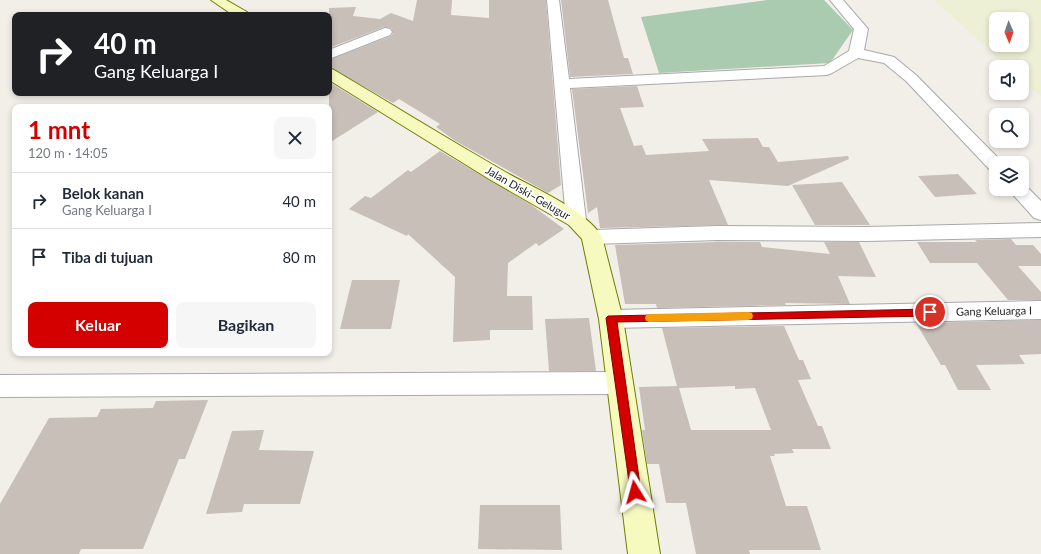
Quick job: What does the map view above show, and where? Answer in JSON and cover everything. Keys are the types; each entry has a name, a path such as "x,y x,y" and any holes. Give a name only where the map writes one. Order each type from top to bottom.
{"main road":[{"path":"217,0 237,12"},
{"name":"Jalan Diski–Gelugur","path":"332,74 496,175 576,220 592,237"},
{"path":"592,237 611,318 644,554"}],"street":[{"path":"553,0 576,220"},
{"path":"836,0 861,29 856,53"},
{"path":"332,54 385,32"},
{"path":"561,84 827,70 856,53 889,60 911,78 989,159"},
{"path":"1025,196 1041,213"},
{"path":"592,237 718,233 866,234 1041,230"},
{"name":"Gang Keluarga I","path":"611,318 1041,310"},
{"path":"0,386 620,383"}],"green space":[{"path":"767,0 824,0 853,30 830,63 659,73 641,17"},
{"path":"934,0 1041,0 1041,97 1029,86 1029,60 1000,60 991,52 1029,52 1029,12 989,12 989,50"}],"building":[{"path":"417,0 452,0 451,15 489,18 489,0 546,0 561,185 548,193 454,140 436,127 440,124 399,99 393,103 332,69 332,59 391,36 393,33 391,28 384,27 332,47 332,12 329,12 329,8 356,7 353,16 380,19 391,13 413,21"},
{"path":"561,0 608,0 624,58 628,58 633,74 570,77"},
{"path":"332,84 378,112 332,141 332,104 329,104 329,96 332,96"},
{"path":"637,86 644,107 620,108 634,146 642,145 646,155 709,151 702,139 758,138 763,147 769,147 778,162 848,156 849,159 788,186 709,180 728,225 600,228 597,207 588,213 572,89"},
{"path":"440,151 530,204 564,229 539,246 536,243 508,263 507,296 532,296 533,330 490,330 490,340 453,342 455,277 408,234 407,236 349,209 365,196 371,198 408,170 411,172"},
{"path":"958,174 977,194 935,197 918,176"},
{"path":"842,182 870,225 815,225 792,185"},
{"path":"1011,239 1016,245 1033,245 1041,254 1041,266 1018,266 1041,292 1041,300 1008,300 977,263 930,263 917,242 977,242 975,240"},
{"path":"760,242 762,247 830,254 824,242 859,242 876,277 838,276 850,304 785,303 786,305 657,308 656,304 625,304 615,245"},
{"path":"352,280 400,280 391,329 340,329"},
{"path":"589,318 596,371 549,371 545,319"},
{"path":"1041,320 1041,354 1019,355 1025,364 976,365 991,390 958,390 945,365 941,365 916,323"},
{"path":"784,326 799,360 803,360 811,379 798,380 818,426 822,426 831,449 792,449 794,453 774,454 775,456 770,456 786,506 807,506 821,550 749,550 750,554 696,554 686,503 666,503 659,464 647,464 642,430 645,430 639,387 677,386 662,328","holes":["735,386 735,389 755,388 771,430 691,430 679,388"]},
{"path":"208,400 185,459 179,459 143,549 81,549 79,554 0,554 0,504 49,418 97,417 101,409 153,408 156,401"},
{"path":"264,430 259,450 314,451 300,504 244,504 242,512 206,514 232,431"},
{"path":"480,505 560,505 562,550 478,549"}],"slow traffic":[{"path":"649,318 748,316"}],"route":[{"path":"635,492 611,318 930,312"}]}
